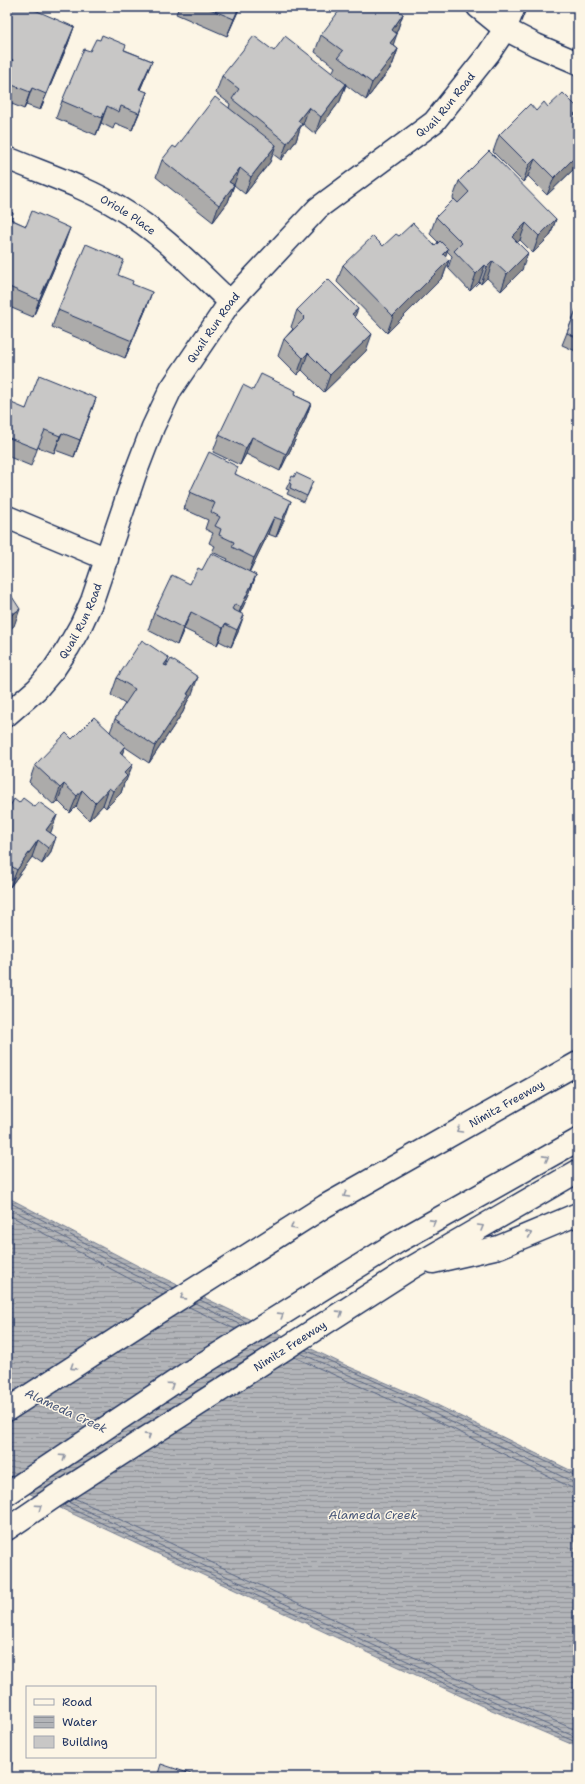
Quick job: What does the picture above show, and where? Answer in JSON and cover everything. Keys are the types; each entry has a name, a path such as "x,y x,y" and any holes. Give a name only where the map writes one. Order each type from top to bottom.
{"main road":[{"path":"478,7 505,29 536,46 578,63"},
{"name":"Quail Run Road","path":"7,716 37,689 68,648 92,601 135,474 153,427 171,389 230,302 318,208 434,122 489,53 505,29 514,7"},
{"name":"Oriole Place","path":"7,158 102,198 122,209 159,237 230,302"},
{"path":"7,517 107,559"},
{"name":"Nimitz Freeway","path":"7,1410 326,1206 578,1063"},
{"path":"7,1494 192,1371 399,1241 578,1140"},
{"name":"Nimitz Freeway","path":"7,1529 54,1497 411,1268 578,1172"},
{"path":"411,1268 499,1247 578,1214"}],"water":[{"name":"Alameda Creek","path":"7,1197 138,1266 345,1365 433,1403 578,1474 578,1747 480,1705 7,1483"}],"building":[{"path":"7,7 28,7 74,27 46,94 32,88 30,92 7,83 7,74 13,60 7,58"},
{"path":"205,7 239,7 234,19"},
{"path":"342,7 394,7 403,14 392,30 397,34 390,43 398,49 372,83 338,57 343,51 321,35"},
{"path":"102,35 126,45 124,50 152,61 139,89 147,92 139,113 121,106 119,112 107,106 102,118 62,101 84,49 90,51 96,39 100,40"},
{"path":"254,36 274,51 285,36 346,84 321,117 309,107 298,121 302,124 287,143 232,99 239,89 222,76"},
{"path":"563,93 578,108 574,114 578,118 578,154 554,178 535,159 529,165 499,135 530,104 536,111 544,102 548,107"},
{"path":"215,97 276,145 251,177 240,168 229,182 234,185 219,205 162,160 173,146 176,148"},
{"path":"489,151 556,219 539,236 526,223 512,237 528,253 507,274 493,261 487,267 485,265 476,274 454,251 462,243 436,217 454,199 458,203 469,192 459,181"},
{"path":"7,211 13,213 10,219 26,226 32,211 70,228 39,300 7,286"},
{"path":"413,223 435,246 440,241 448,249 443,254 449,260 393,316 343,265 373,236 383,246 396,234 399,236"},
{"path":"86,244 124,260 118,275 133,281 132,284 152,292 132,341 58,310"},
{"path":"328,279 358,309 352,314 372,334 330,375 308,353 303,358 284,339 305,318 297,310"},
{"path":"578,305 578,338 567,333"},
{"path":"261,374 296,391 294,395 311,403 286,454 252,437 246,448 219,435 243,385 253,390"},
{"path":"39,375 96,398 80,440 62,433 60,436 45,430 37,449 7,437 7,406 9,402 26,409"},
{"path":"209,452 238,467 235,474 291,501 282,520 274,517 254,558 232,547 234,542 219,535 221,529 215,526 220,517 211,512 215,503 190,492"},
{"path":"296,473 313,481 307,496 290,488 291,484 289,483 292,476 294,477"},
{"path":"211,553 256,575 241,607 235,604 232,609 244,615 237,630 225,624 223,628 191,612 183,628 154,613 172,575 190,584 198,568 202,570"},
{"path":"7,589 20,609 7,618"},
{"path":"142,640 169,658 164,665 167,666 171,659 198,677 187,694 189,695 155,746 115,719 135,689 117,678"},
{"path":"94,717 125,746 120,752 133,764 124,773 127,776 113,791 109,788 95,803 82,790 77,796 64,784 60,788 35,765 66,733 72,739"},
{"path":"23,798 35,807 39,802 57,815 46,830 56,837 48,848 38,840 17,870 7,863 7,806 9,808 14,799 19,803"},
{"path":"7,1761 12,1763 7,1776"},
{"path":"161,1764 200,1777 157,1777"}]}
